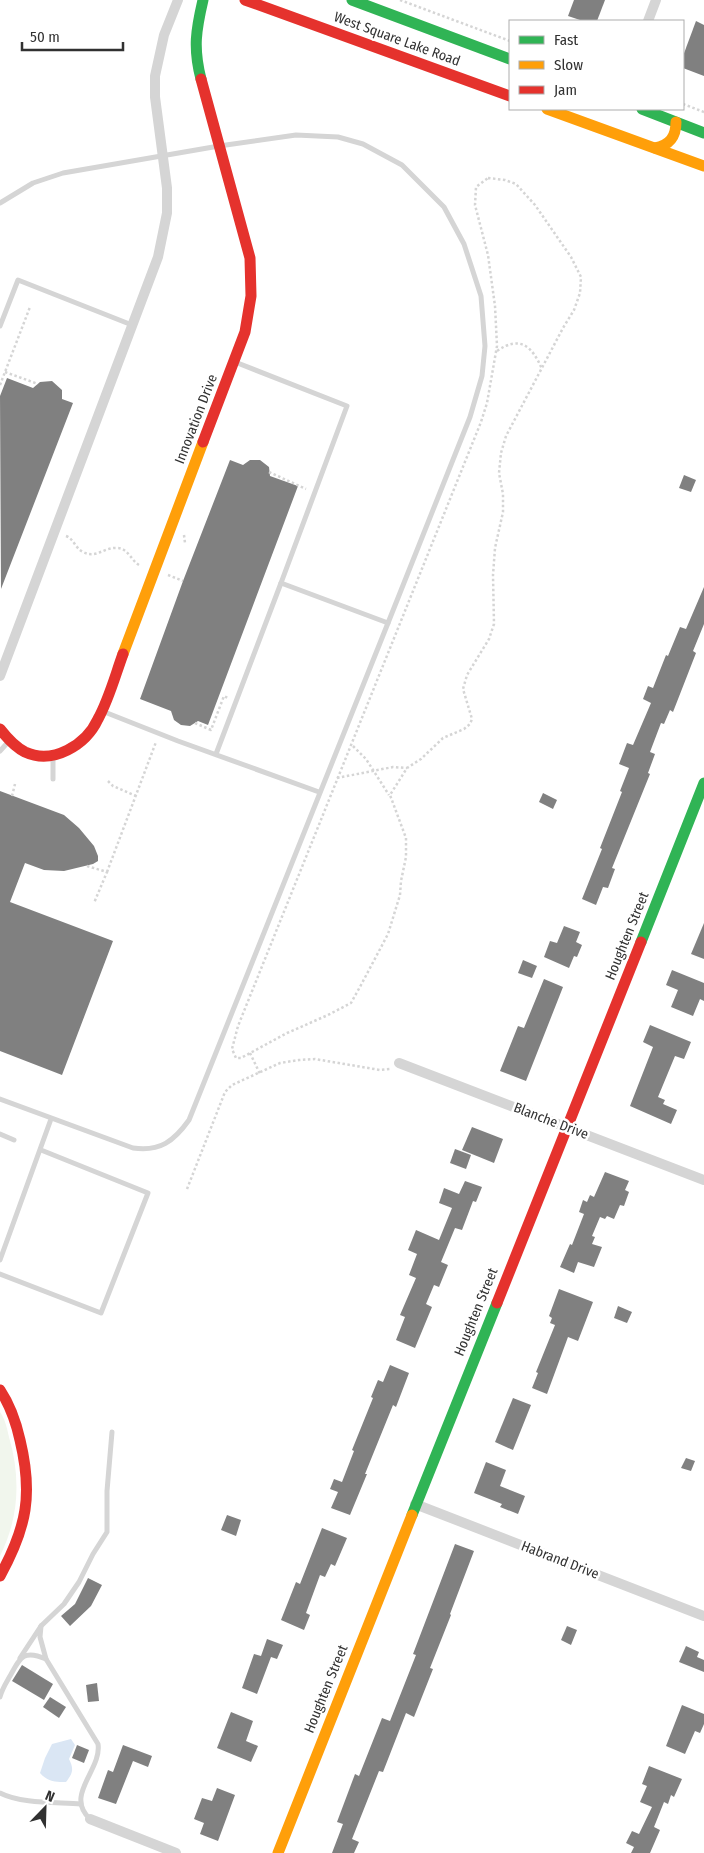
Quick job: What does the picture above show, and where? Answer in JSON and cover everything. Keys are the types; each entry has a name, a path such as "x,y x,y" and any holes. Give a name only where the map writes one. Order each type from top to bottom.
{"main road":[{"name":"Innovation Drive","path":"53,757 70,751 82,742 90,733 102,711 245,332 251,296 250,258 196,60 196,32 203,0"},
{"name":"West Square Lake Road","path":"245,0 509,96"},
{"name":"West Square Lake Road","path":"352,0 376,4 509,59"},
{"path":"549,110 704,166"},
{"path":"645,110 704,133"},
{"path":"655,148 663,147 673,140 677,129 676,122"},
{"path":"0,729 9,741 29,754 44,758 53,757"},
{"name":"Houghten Street","path":"278,1853 415,1504 704,784"},
{"path":"0,1390 7,1398 17,1427 23,1452 27,1490 24,1515 13,1553 0,1576"}],"street":[{"path":"0,674 158,257 165,222 168,188 155,97 155,76 164,35 178,0"},
{"path":"648,20 656,0"},
{"name":"Blanche Drive","path":"399,1063 704,1180"},
{"name":"Habrand Drive","path":"415,1504 704,1616"},
{"path":"90,1819 176,1853"}],"lane":[{"path":"0,203 17,191 52,176 219,146 296,135 338,137 363,144 402,165 444,208 464,244 481,296 484,346 482,376 470,417 189,1120 171,1140 161,1146 144,1150 119,1144 0,1099"},
{"path":"0,326 18,280 132,325"},
{"path":"216,754 347,406 234,361"},
{"path":"281,583 388,622"},
{"path":"102,711 320,792"},
{"path":"0,751 9,741"},
{"path":"53,757 53,779"},
{"path":"0,1260 51,1119"},
{"path":"0,1134 14,1140"},
{"path":"0,1274 101,1313 148,1193 41,1150"},
{"path":"0,1697 1,1691 19,1658 41,1626 64,1604 79,1582 107,1532 107,1491 112,1432"},
{"path":"41,1626 40,1637 46,1659 98,1744 97,1757 82,1790 81,1804 83,1812 90,1819"},
{"path":"19,1658 37,1655 46,1659"},
{"path":"0,1793 18,1799 81,1804"}],"path":[{"path":"400,0 509,41"},
{"path":"684,104 704,112"},
{"path":"343,736 352,745 366,758 390,795 406,838 406,857 400,895 388,934 351,1003 241,1058 236,1058 232,1049 238,1026 352,745 487,403 496,351 495,306 488,255 475,205 476,187 488,178 505,180 516,184 535,204 571,257 581,277 580,293 574,310 506,436 501,453 499,473 503,494 503,512 495,548 493,575 494,624 489,639 467,675 464,689 472,719 470,724 464,729 442,738 421,759 407,768 390,795"},
{"path":"0,385 30,307"},
{"path":"496,351 505,346 518,343 528,347 536,356 542,369"},
{"path":"5,372 38,384"},
{"path":"269,472 306,488 303,497"},
{"path":"60,534 71,538 81,552 95,555 116,547 130,554 136,563 147,567"},
{"path":"166,574 183,581"},
{"path":"195,723 211,730 224,696 228,698"},
{"path":"94,903 156,741"},
{"path":"332,778 393,767 407,768"},
{"path":"108,781 113,786 136,796"},
{"path":"12,796 15,784"},
{"path":"87,866 107,872"},
{"path":"250,1053 260,1074"},
{"path":"187,1189 225,1092 232,1085 260,1074 280,1063 299,1060 315,1059 380,1070 395,1068 399,1063"}],"shaded area":[{"path":"0,1412 6,1424 13,1452 16,1498 11,1527 0,1556"}],"water":[{"path":"71,1739 75,1745 69,1759 72,1768 68,1779 66,1782 62,1782 46,1778 40,1773 52,1744"}],"building":[{"path":"574,0 605,0 597,20 580,20 568,16"},
{"path":"696,21 704,25 704,76 684,68 684,53"},
{"path":"7,378 33,388 40,382 52,381 62,390 62,399 73,403 1,589 0,396"},
{"path":"230,460 243,465 250,460 260,460 269,467 270,476 298,486 208,725 198,721 190,726 181,725 174,720 171,711 140,699"},
{"path":"684,475 696,480 691,492 679,488"},
{"path":"704,587 704,624 693,651 696,653 673,712 670,710 664,724 661,723 650,752 655,754 648,773 650,774 612,868 615,869 608,888 603,887 596,905 582,899 602,849 600,848 622,792 620,791 629,768 619,764 627,743 633,745 651,703 643,699 648,686 653,688 680,627 686,629"},
{"path":"0,791 64,815 79,828 94,846 98,856 98,861 93,864 64,871 44,870 25,863 10,902 113,941 62,1075 0,1051"},
{"path":"543,793 557,800 553,809 539,802"},
{"path":"704,923 704,959 691,954"},
{"path":"564,926 580,932 576,942 582,945 577,957 574,956 569,968 544,957 550,941 557,943"},
{"path":"523,960 537,966 532,978 518,973"},
{"path":"672,970 704,983 704,1001 700,999 693,1016 671,1007 678,990 666,985"},
{"path":"544,979 563,987 526,1081 500,1071 518,1026 524,1028"},
{"path":"650,1025 691,1042 684,1059 675,1056 658,1097 665,1100 663,1104 677,1110 671,1124 630,1106 653,1047 643,1042"},
{"path":"472,1127 503,1139 494,1163 462,1150"},
{"path":"455,1149 471,1155 466,1169 450,1163"},
{"path":"605,1172 629,1181 625,1190 629,1192 624,1206 620,1205 614,1219 607,1216 605,1219 600,1217 592,1236 595,1237 592,1244 602,1247 594,1267 578,1262 574,1273 560,1267 570,1244 572,1245 584,1214 579,1212 583,1200 587,1202 590,1195 594,1197"},
{"path":"465,1181 482,1187 476,1202 473,1201 462,1230 455,1228 441,1262 448,1265 439,1287 434,1285 426,1304 432,1307 415,1348 396,1340 405,1317 400,1315 416,1278 409,1275 417,1254 408,1250 416,1230 439,1240 452,1208 439,1203 444,1188 459,1194"},
{"path":"559,1289 593,1302 578,1341 568,1337 547,1394 532,1388 538,1373 536,1372 555,1325 550,1323 552,1318 549,1316"},
{"path":"618,1306 632,1312 627,1323 614,1318"},
{"path":"390,1365 409,1373 396,1407 393,1405 350,1515 331,1508 338,1492 330,1489 334,1479 342,1482 354,1451 352,1450 373,1398 371,1397 378,1380 383,1382"},
{"path":"513,1398 531,1405 513,1450 495,1442"},
{"path":"686,1458 695,1461 691,1471 681,1468"},
{"path":"486,1462 506,1470 500,1486 525,1496 518,1514 500,1507 502,1504 474,1493"},
{"path":"227,1515 241,1520 236,1536 221,1530"},
{"path":"322,1528 347,1538 335,1566 331,1564 325,1577 320,1575 306,1613 310,1615 304,1630 281,1620 296,1582 300,1584"},
{"path":"455,1544 474,1551 430,1668 433,1669 414,1717 406,1713 383,1772 379,1771 352,1839 359,1842 354,1853 332,1853 343,1824 337,1822 355,1774 359,1776 382,1718 390,1721 416,1655 413,1654"},
{"path":"88,1578 102,1585 91,1606 70,1626 61,1616 75,1604"},
{"path":"567,1626 577,1630 571,1645 561,1640"},
{"path":"267,1639 283,1645 277,1659 271,1657 257,1694 242,1688 254,1654 261,1656"},
{"path":"686,1646 699,1652 697,1657 704,1660 704,1672 679,1662"},
{"path":"22,1665 53,1684 44,1700 12,1681"},
{"path":"97,1683 99,1701 88,1702 86,1685"},
{"path":"50,1697 66,1707 59,1718 43,1707"},
{"path":"682,1705 704,1714 704,1724 700,1733 695,1731 685,1754 666,1746"},
{"path":"231,1712 253,1721 246,1741 258,1746 251,1762 217,1748"},
{"path":"77,1745 89,1750 84,1763 72,1758"},
{"path":"123,1745 152,1756 148,1767 133,1761 116,1804 98,1798 108,1770 113,1772"},
{"path":"649,1766 682,1779 674,1797 671,1795 668,1804 664,1802 654,1827 660,1830 650,1853 631,1853 634,1847 626,1843 632,1831 639,1834 652,1807 640,1802 647,1786 642,1784"},
{"path":"217,1788 235,1795 218,1841 200,1834 204,1823 194,1819 202,1798 212,1801"}],"traffic: fast":[{"path":"201,79 196,39 203,0"},
{"path":"352,0 509,59"},
{"path":"645,110 704,133"},
{"path":"641,942 704,783"},
{"path":"412,1515 497,1303"}],"traffic: slow":[{"path":"550,110 704,166"},
{"path":"655,148 665,145 671,140 675,132 676,122"},
{"path":"123,654 203,442"},
{"path":"278,1853 412,1515"}],"traffic: jam":[{"path":"245,0 509,96"},
{"path":"201,79 250,258 251,296 245,332 203,442"},
{"path":"0,729 8,739 25,752 47,756 68,750 93,728 112,687 123,654"},
{"path":"497,1303 641,942"},
{"path":"0,1390 15,1420 24,1459 27,1494 22,1526 0,1576"}]}
